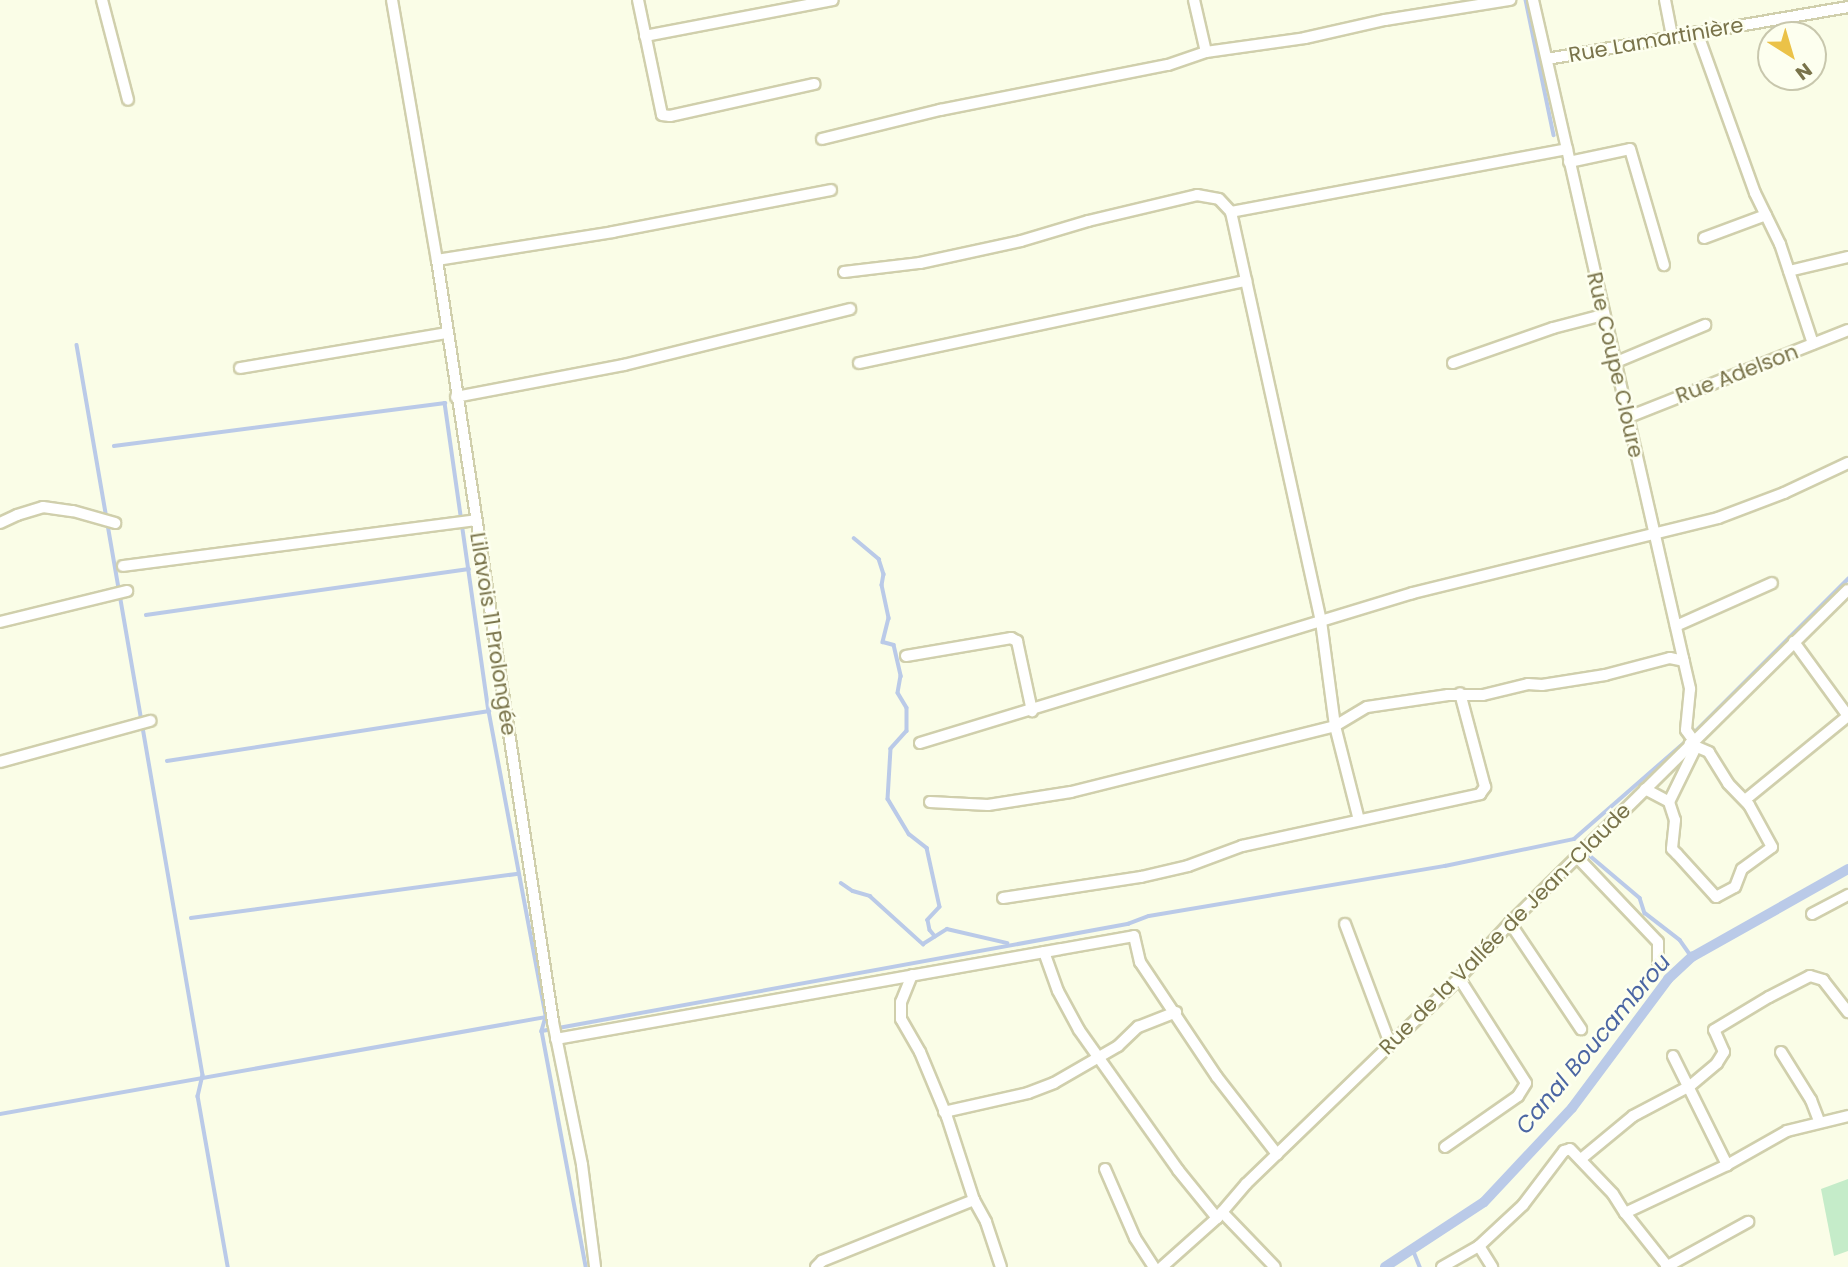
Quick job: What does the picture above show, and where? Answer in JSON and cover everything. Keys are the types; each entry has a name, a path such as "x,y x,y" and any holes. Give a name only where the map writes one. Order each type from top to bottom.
{"street":[{"path":"102,0 128,100"},
{"name":"Lilavois 11 Prolongée","path":"391,0 437,260 553,1022 582,1165 595,1267"},
{"path":"638,0 658,106 665,116 814,84"},
{"path":"645,36 833,0"},
{"path":"1194,0 1206,52"},
{"path":"822,139 940,110 1168,65 1206,52 1510,0"},
{"name":"Rue Coupe Cloure","path":"1533,0 1626,418 1684,661 1690,689 1692,740"},
{"path":"1665,0 1672,37"},
{"name":"Rue Lamartinière","path":"1547,59 1848,7"},
{"path":"1697,32 1789,271 1813,344"},
{"path":"1231,212 1567,149"},
{"path":"1569,162 1630,149 1664,265"},
{"path":"437,260 613,232 831,190"},
{"path":"844,272 920,263 1021,241 1088,221 1197,195 1219,199 1231,212 1321,621 1335,726 1359,820"},
{"path":"1704,237 1766,215"},
{"path":"1789,271 1848,257"},
{"path":"859,363 1246,281"},
{"path":"456,397 624,365 849,309"},
{"path":"1453,363 1553,328 1604,315"},
{"path":"1614,363 1705,325"},
{"name":"Rue Adelson","path":"1626,418 1848,330"},
{"path":"240,368 447,333"},
{"path":"920,743 1413,593 1718,518 1784,493 1848,463"},
{"path":"0,523 17,514 43,508 73,511 116,523"},
{"path":"123,566 475,520"},
{"path":"1676,626 1772,583"},
{"name":"Rue de la Vallée de Jean-Claude","path":"1161,1267 1220,1215 1277,1154 1459,978 1692,740 1848,590"},
{"path":"0,622 127,591"},
{"path":"906,656 1011,638 1017,641 1032,711"},
{"path":"1745,800 1848,716 1794,642"},
{"path":"930,802 988,805 1071,792 1335,726 1367,708 1460,693 1483,695 1528,684 1542,685 1605,675 1670,658 1684,661"},
{"path":"1003,898 1141,877 1188,866 1242,846 1484,791 1475,741 1460,693"},
{"path":"0,762 150,721"},
{"path":"1692,740 1709,752 1728,783 1745,800 1761,823 1772,848 1742,869 1735,887 1716,897 1672,849 1675,820 1669,802 1692,740"},
{"path":"1645,789 1669,802"},
{"path":"1577,857 1658,942 1658,962"},
{"path":"1812,914 1848,895"},
{"path":"1510,923 1581,1029"},
{"path":"1345,924 1390,1044"},
{"path":"556,1039 1134,936 1140,962 1217,1077 1277,1154"},
{"path":"1044,951 1063,1000 1178,1170 1220,1215 1275,1267"},
{"path":"912,975 901,1002 901,1019 920,1052 1001,1267"},
{"path":"1581,1159 1646,1107 1690,1086 1723,1056 1722,1043 1713,1030 1810,976 1823,980 1848,1012"},
{"path":"1445,1147 1518,1096 1526,1083 1459,978"},
{"path":"944,1112 1028,1093 1054,1083 1118,1046 1138,1027 1176,1012"},
{"path":"1781,1052 1807,1092 1819,1121"},
{"path":"1673,1056 1727,1166"},
{"path":"1625,1213 1727,1166 1787,1131 1848,1116"},
{"path":"1442,1267 1479,1246 1523,1205 1564,1151 1570,1149 1613,1194 1667,1267 1748,1222"},
{"path":"1105,1169 1135,1238 1154,1267"},
{"path":"816,1267 822,1261 974,1200"},
{"path":"1479,1246 1492,1267"}],"green space":[{"path":"1848,1179 1848,1251 1834,1256 1821,1189"}],"waterway":[{"path":"1526,0 1554,135"},
{"path":"77,345 203,1075 198,1096 228,1267"},
{"path":"114,446 445,403 489,711 546,1017 542,1031 586,1267"},
{"path":"854,538 879,559 884,574 882,585 889,618 883,642 894,645 901,676 898,693 907,708 907,731 891,749 888,799 909,834 927,848 940,907 928,920 930,930 935,936"},
{"path":"146,615 469,569"},
{"path":"542,1031 1128,924 1149,916 1445,866 1574,839 1685,742 1848,579"},
{"path":"167,761 489,711"},
{"path":"1588,854 1640,898 1645,913 1680,940 1692,957"},
{"name":"Canal Boucambrou","path":"1385,1267 1484,1202 1572,1108 1668,979 1692,957 1848,869"},
{"path":"191,918 518,874"},
{"path":"841,883 853,891 870,896 923,944 947,929 1007,943"},
{"path":"0,1114 546,1017"},
{"path":"1412,1247 1420,1267"}]}
